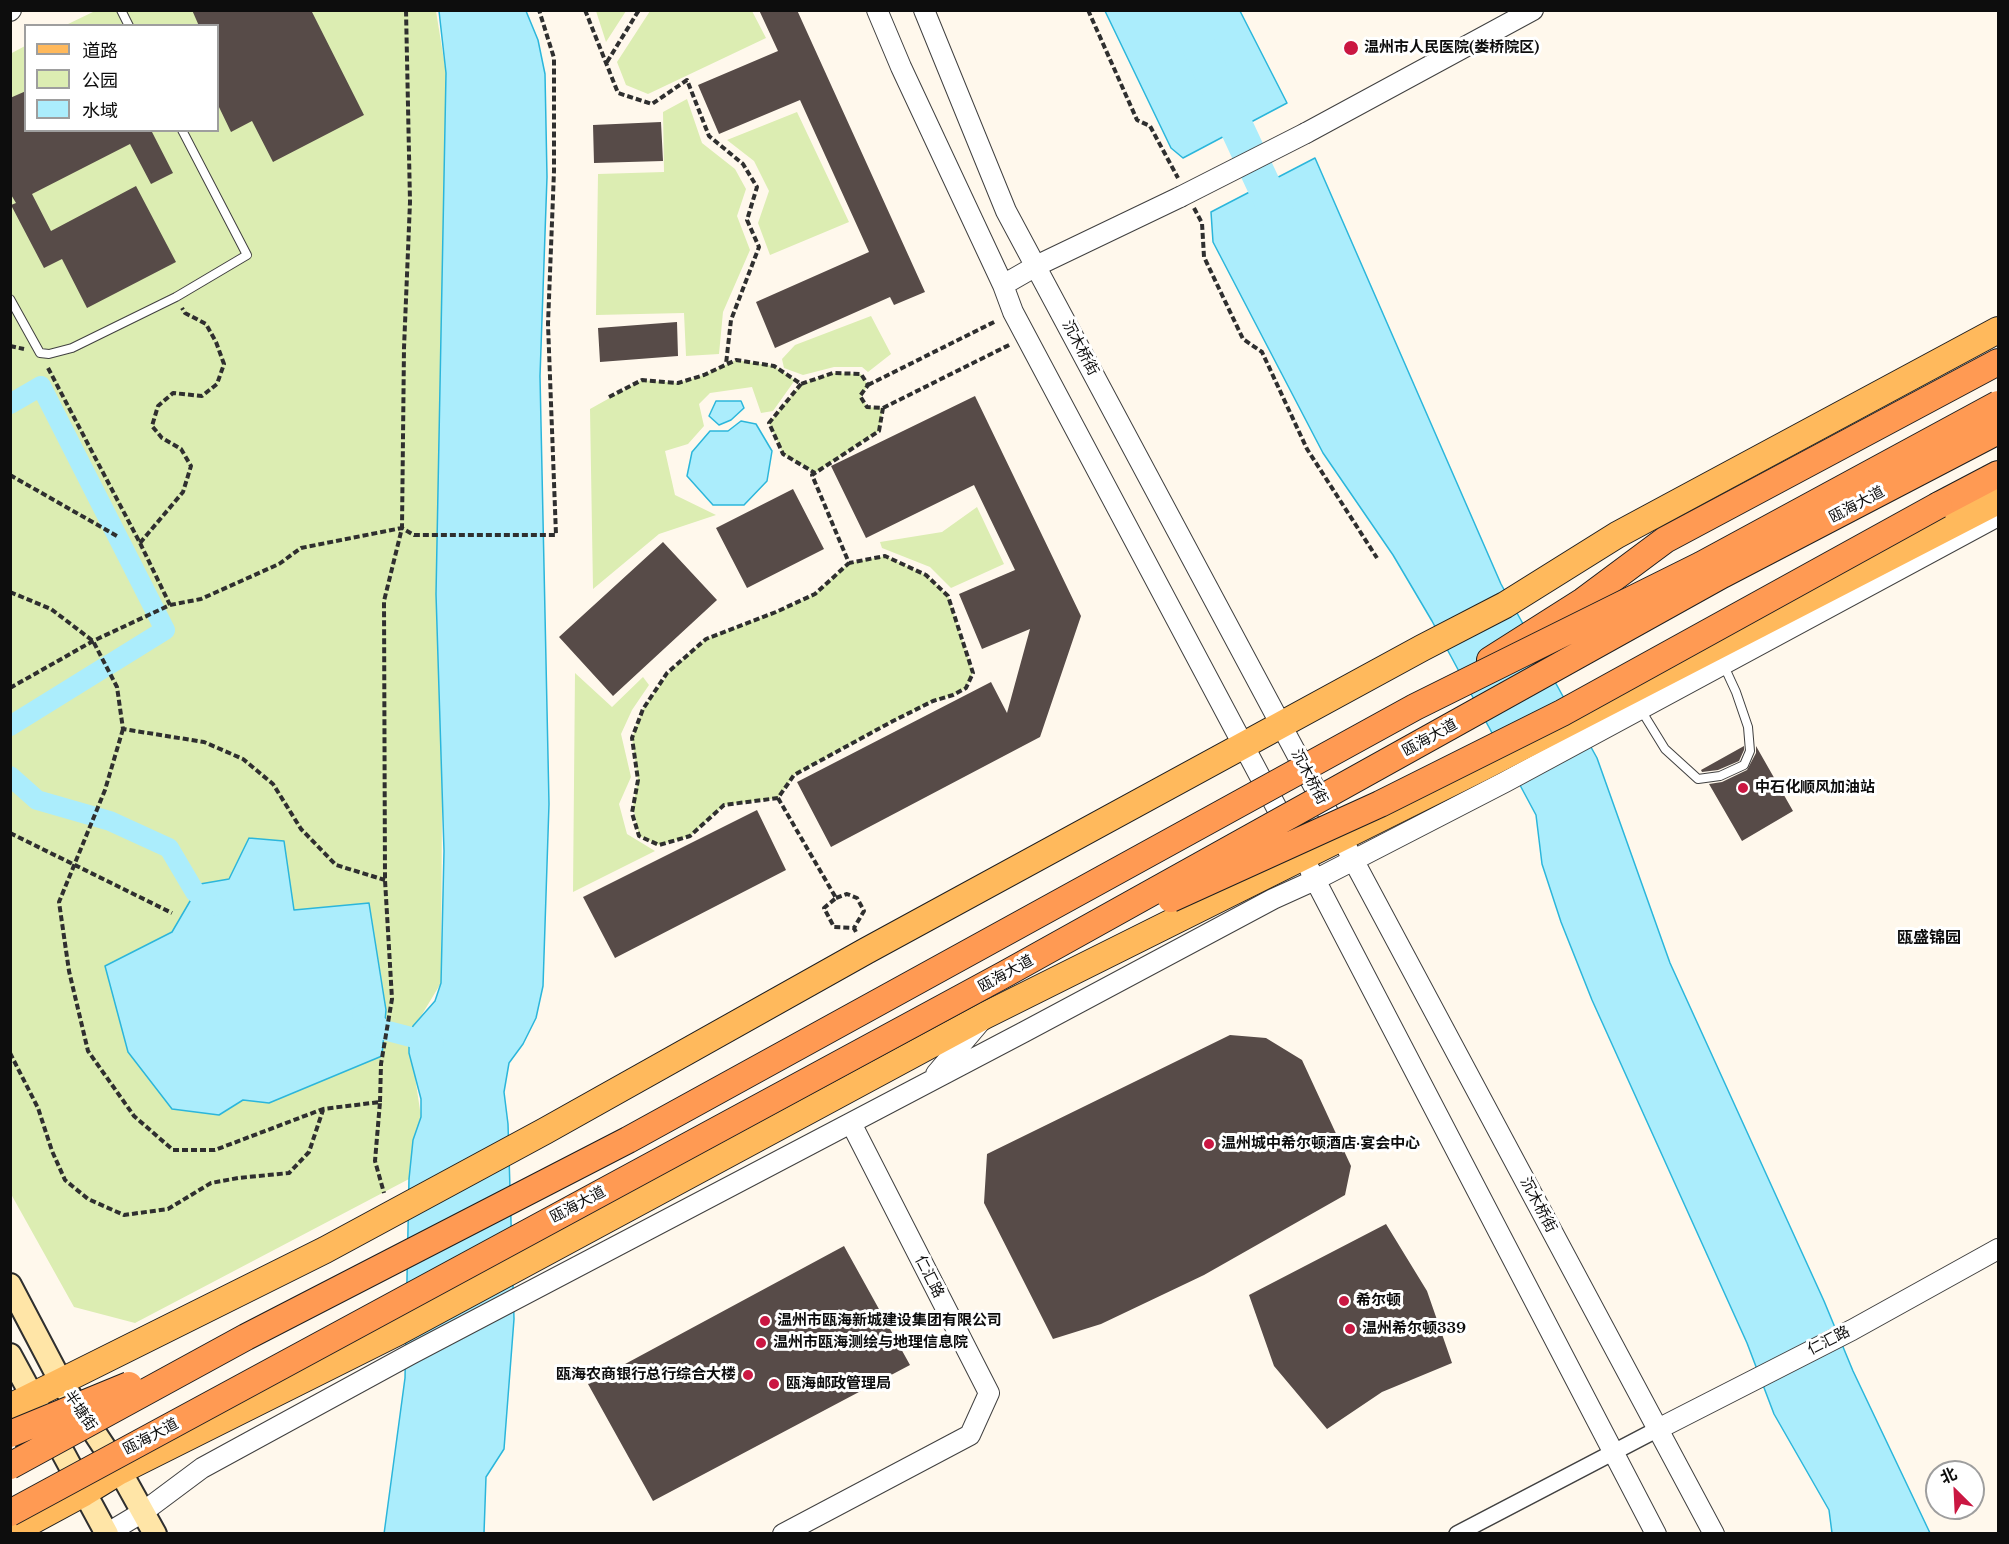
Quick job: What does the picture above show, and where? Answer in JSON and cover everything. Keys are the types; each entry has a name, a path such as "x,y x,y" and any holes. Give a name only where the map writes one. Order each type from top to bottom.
{"highway":[{"path":"1415,707 1583,601 1665,540 1998,362"},
{"name":"瓯海大道","path":"10,1466 246,1337 628,1140 1415,707 1701,565 1998,404"},
{"name":"瓯海大道","path":"10,1513 1007,973 1722,575 1998,431"},
{"path":"1007,973 1380,804 1530,729 1998,474"},
{"path":"10,1434 246,1337"}],"main road":[{"path":"21,1402 325,1250 545,1131 866,951 1505,605 1617,535 1998,330"},
{"name":"瓯海大道","path":"10,1533 120,1472 398,1332 515,1270 986,1015 1303,857 1347,849 1484,767 1998,501"},
{"name":"半塘街","path":"10,1285 61,1382 120,1472 154,1533"},
{"path":"10,1355 21,1402 84,1493 107,1533"}],"street":[{"path":"877,10 1003,285 1013,312 1303,857 1656,1533"},
{"name":"沉木桥街","path":"924,10 1006,211 1714,1533"},
{"path":"1003,285 1036,266 1306,133 1533,10"},
{"path":"107,1533 143,1512 202,1468 411,1354 1273,899 1315,880 1347,849 1504,782 1998,516"},
{"path":"931,1081 986,1015"},
{"name":"仁汇路","path":"783,1533 970,1435 989,1393 851,1123"},
{"name":"仁汇路","path":"1658,1430 1852,1329 1998,1249"},
{"path":"1457,1533 1658,1430"}],"lane":[{"path":"121,10 128,24"},
{"path":"10,299 40,353 49,354 72,348 176,297 247,255 183,132"},
{"path":"1640,708 1665,750 1698,778 1720,776 1744,765 1750,751 1748,727 1736,692 1722,664"}],"path":[{"path":"384,1193 375,1161 381,1064 392,999 385,880 384,601 402,528 404,348 410,202 406,10"},
{"path":"10,687 93,641 170,606 201,599 279,564 301,548 402,528 414,535 556,535 548,324 554,171 554,58 539,10"},
{"path":"585,10 618,93 652,104 687,80 709,136 743,164 757,187 747,220 759,247 731,320 726,365"},
{"path":"607,62 639,10"},
{"path":"1088,10 1137,120 1150,126 1184,195 1202,223 1204,256 1243,339 1262,352 1307,449 1377,558"},
{"path":"140,543 183,492 191,466 182,449 162,438 152,426 158,406 173,393 202,396 217,384 224,364 206,324 185,313 176,297"},
{"path":"1013,312 868,385 861,396 867,407 883,408 1027,337"},
{"path":"40,353 140,543 170,606"},
{"path":"609,397 642,380 678,383 704,375 736,360 774,366 801,384"},
{"path":"815,473 783,454 769,423 801,384 833,373 861,374 868,385"},
{"path":"849,563 812,475 879,431 883,408"},
{"path":"10,475 117,536"},
{"path":"885,556 926,574 948,596 973,673 966,688 903,716 794,775 778,798 724,805 690,836 659,845 639,836 632,813 638,780 632,738 643,709 666,673 706,639 815,594 849,563 885,556"},
{"path":"10,592 51,609 93,641 117,687 123,729 105,790 59,902 69,971 88,1051 134,1116 173,1150 215,1150 323,1109 380,1102"},
{"path":"123,729 204,742 243,759 273,784 301,829 336,865 385,880"},
{"path":"778,798 836,898"},
{"path":"10,833 172,913"},
{"path":"847,894 857,898 864,911 854,928 834,927 824,908 836,898 847,894"},
{"path":"854,928 866,951"},
{"path":"10,1053 38,1108 52,1151 65,1180 88,1199 124,1215 168,1209 211,1183 289,1173 309,1152 323,1109"}],"green space":[{"path":"95,11 436,11 446,73 441,983 409,1036 421,1117 413,1140 409,1179 135,1323 74,1307 11,1194 10,54 24,47 24,132 219,132 219,24 68,24"},
{"path":"596,11 626,11 606,42"},
{"path":"650,11 752,11 766,38 648,94 626,85 617,62"},
{"path":"687,99 702,143 735,169 746,189 737,216 750,250 723,312 719,354 686,356 684,313 596,315 598,174 664,172 663,112"},
{"path":"797,112 849,222 770,255 758,223 769,191 754,161 727,140"},
{"path":"871,316 891,354 868,372 862,367 834,367 803,375 784,368 782,359 795,345"},
{"path":"736,360 774,366 795,380 773,411 761,413 752,387 710,393 699,404 704,426 688,444 665,451 675,495 716,515 659,534 593,589 590,409 642,380 678,383 704,375"},
{"path":"833,373 861,374 868,385 861,396 867,407 883,408 879,431 815,473 783,454 769,423 801,384"},
{"path":"977,507 1004,564 951,588 930,567 882,548 880,542 942,532"},
{"path":"885,556 926,575 948,596 973,673 966,688 893,721 794,775 778,798 724,805 690,836 659,845 639,836 633,806 638,780 632,738 643,709 672,669 706,639 815,594 849,563"},
{"path":"575,673 612,707 643,677 649,685 632,710 621,734 631,777 619,804 627,834 655,851 573,892"}],"water":[{"path":"439,11 526,11 538,40 545,74 547,177 540,376 549,804 543,986 536,1018 523,1044 509,1063 504,1092 508,1124 514,1319 504,1449 486,1477 484,1533 384,1534 405,1378 409,1179 413,1140 421,1117 421,1099 409,1053 409,1036 413,1026 435,1001 441,983 444,851 436,594 446,73"},
{"path":"1105,11 1240,11 1287,103 1183,158 1171,148"},
{"path":"1315,158 1501,584 1597,758 1670,963 1824,1301 1853,1371 1930,1533 1832,1533 1829,1510 1774,1414 1747,1343 1592,1000 1561,922 1542,864 1536,815 1432,621 1393,555 1323,453 1213,242 1211,212"},
{"path":"716,401 741,401 744,408 731,420 719,425 709,416"},
{"path":"741,421 756,424 772,451 767,481 744,505 713,505 687,476 692,452 710,431 728,431"},
{"path":"249,838 284,841 294,910 369,903 386,1010 382,1056 269,1103 243,1100 219,1115 172,1109 128,1052 105,966 172,932 200,884 229,879"}],"building":[{"path":"192,10 311,10 364,115 273,162 252,121 231,132 219,107 219,24 198,24"},
{"path":"759,10 797,10 925,292 894,305 890,297 775,348 756,302 869,252 800,100 719,134 698,85 778,51"},
{"path":"24,92 24,132 152,132 173,173 151,184 130,144 32,194 51,231 136,186 176,262 87,308 62,259 44,268 11,205 16,203 10,193 10,98"},
{"path":"661,122 663,161 594,163 593,125"},
{"path":"677,322 678,356 600,362 598,328"},
{"path":"975,396 1081,616 1040,737 831,847 797,782 991,682 1007,713 1030,629 982,649 959,594 1015,570 974,485 866,538 831,466"},
{"path":"793,489 824,549 747,588 716,528"},
{"path":"663,542 717,600 613,696 559,637"},
{"path":"1744,746 1739,761 1718,770 1702,772 1701,770"},
{"path":"1756,746 1793,811 1742,841 1709,784 1722,782 1747,770 1756,753"},
{"path":"757,810 786,870 615,958 583,897"},
{"path":"1230,1035 1266,1038 1302,1060 1351,1166 1345,1195 1204,1275 1101,1324 1053,1339 984,1203 987,1154"},
{"name":"温州希尔顿339","path":"1386,1224 1427,1291 1452,1363 1382,1392 1327,1429 1274,1366 1249,1295"},
{"name":"瓯海农商银行总行综合大楼","path":"844,1246 910,1365 653,1501 588,1384"}],"waterway":[{"path":"1182,10 1284,229"},
{"path":"10,404 41,386 165,630 10,726"},
{"path":"10,776 37,800 110,821 169,848 195,892 215,906"},
{"path":"362,1014 384,1030 434,1043"}],"place":[{"name":"温州市人民医院(娄桥院区)","path":"1351,48"},
{"name":"中石化顺风加油站","path":"1743,788"},
{"name":"温州城中希尔顿酒店·宴会中心","path":"1209,1144"},
{"name":"希尔顿","path":"1344,1301"},
{"name":"温州市瓯海新城建设集团有限公司","path":"765,1321"},
{"name":"温州希尔顿339","path":"1350,1329"},
{"name":"温州市瓯海测绘与地理信息院","path":"761,1343"},
{"name":"瓯海农商银行总行综合大楼","path":"748,1375"},
{"name":"瓯海邮政管理局","path":"774,1384"}],"district":[{"name":"瓯盛锦园","path":"1929,938"}]}
